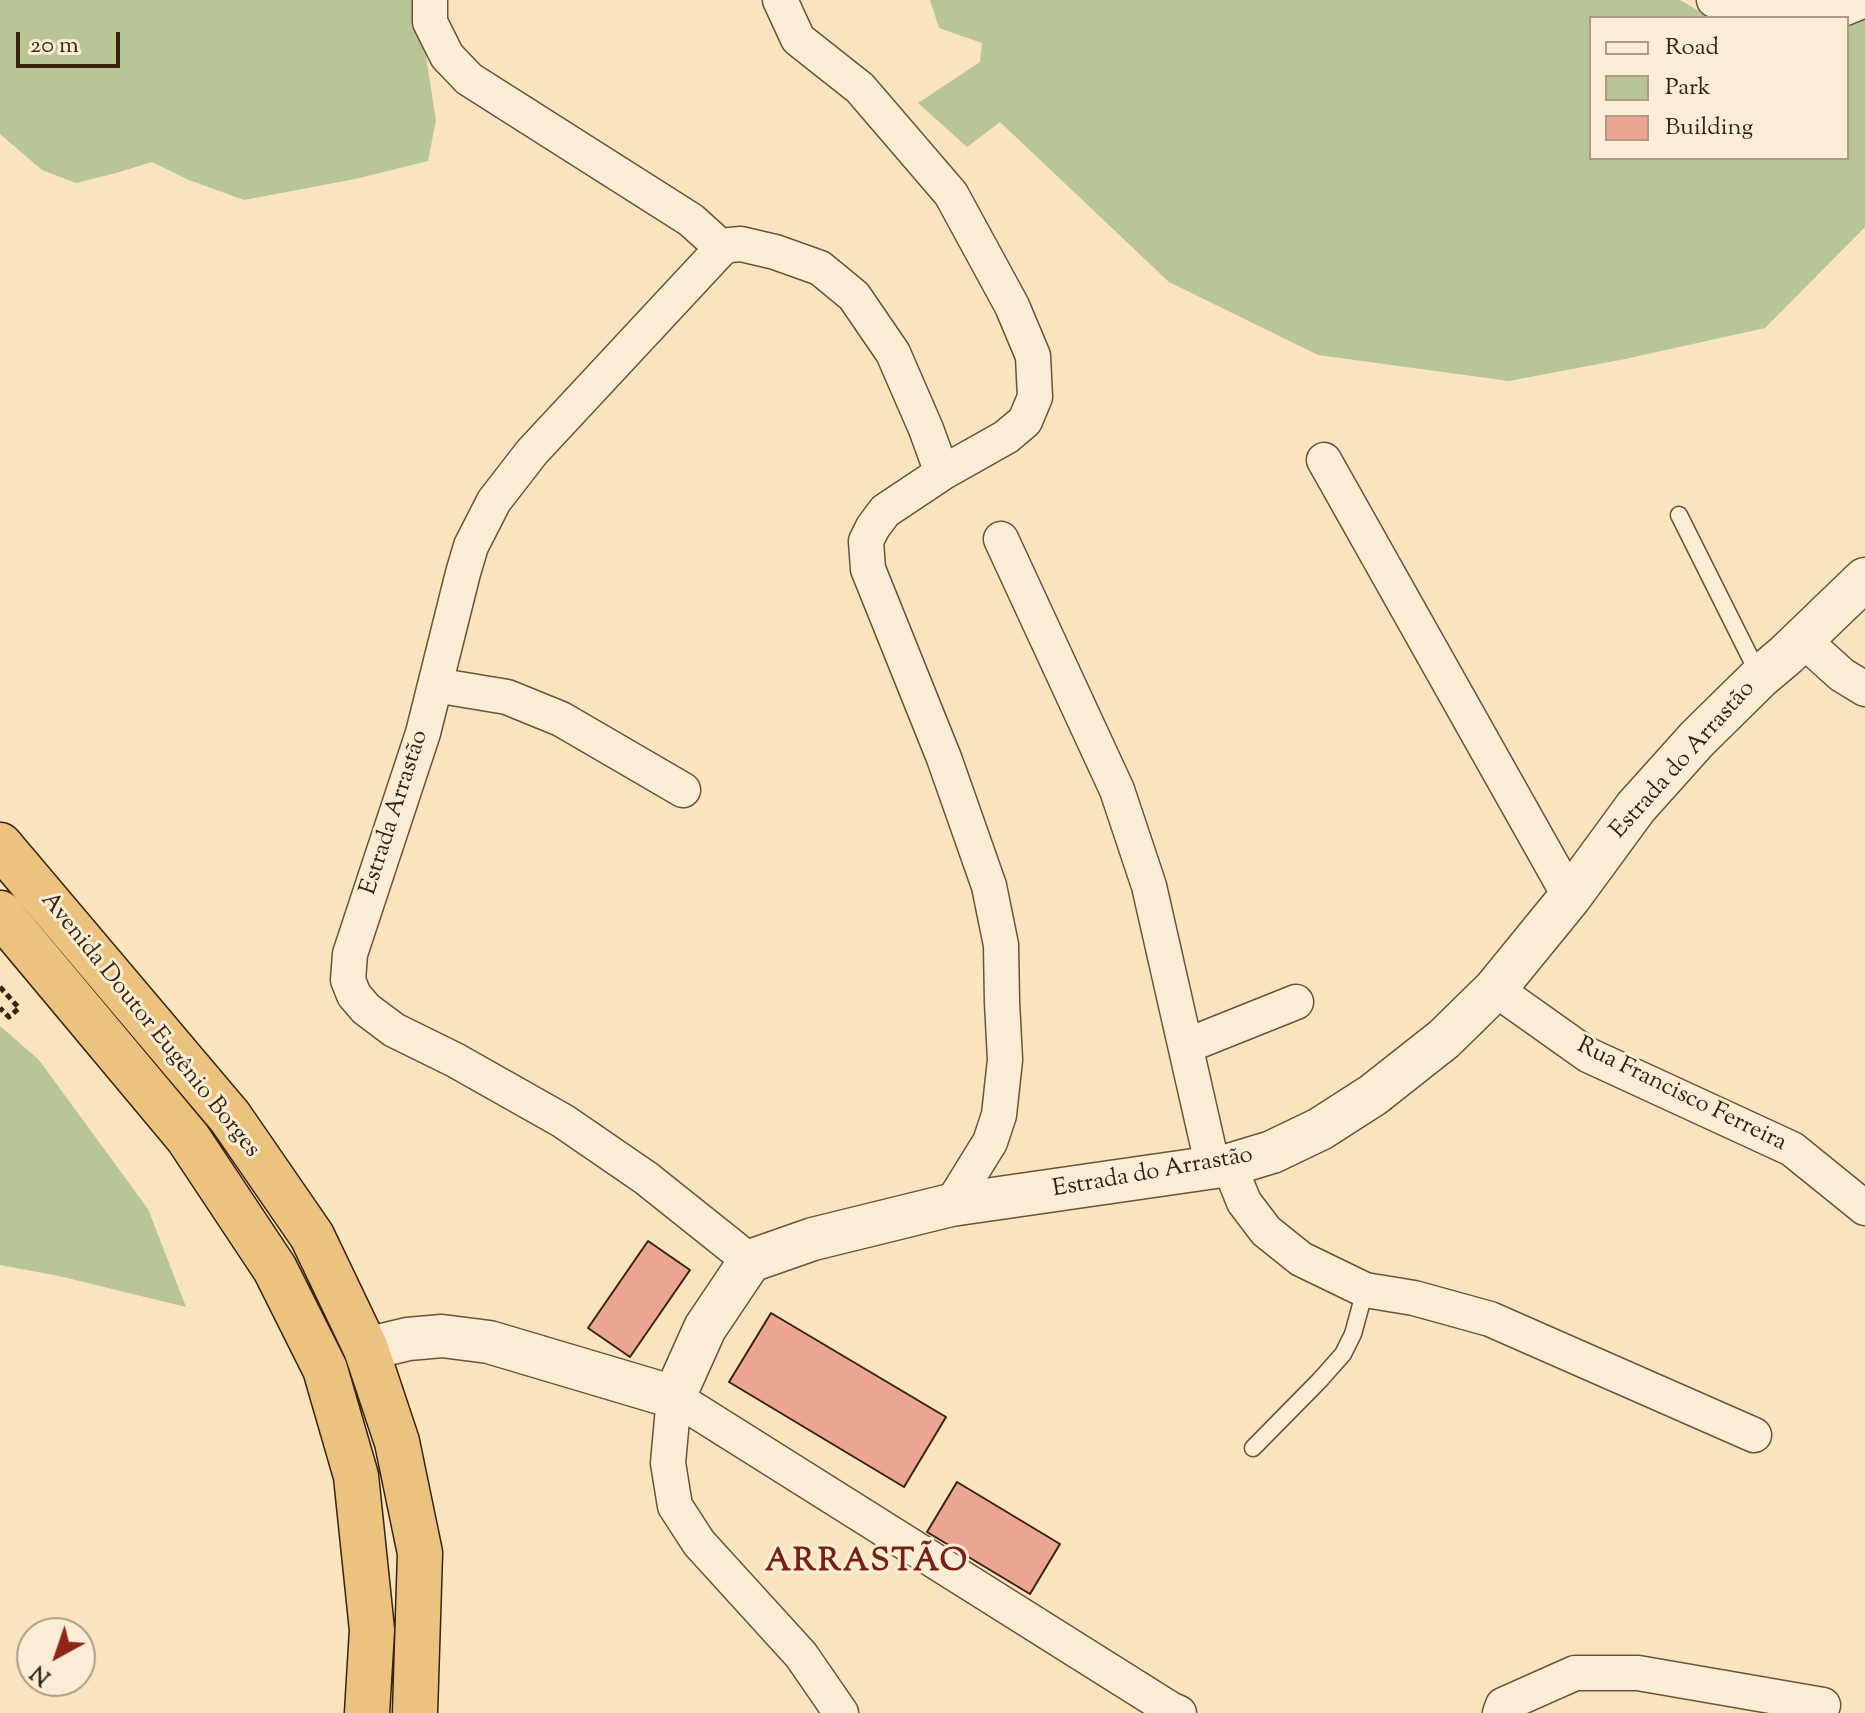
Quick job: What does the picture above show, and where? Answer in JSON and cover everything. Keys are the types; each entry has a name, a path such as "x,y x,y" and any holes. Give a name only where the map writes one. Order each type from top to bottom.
{"highway":[{"name":"Avenida Doutor Eugênio Borges","path":"0,845 230,1117 312,1236 366,1349 397,1442 420,1553 415,1713"},
{"name":"Avenida Doutor Eugênio Borges","path":"0,913 188,1138 275,1269 325,1369 356,1476 372,1630 367,1713"}],"street":[{"path":"430,0 430,22 447,56 469,79 691,220 722,248 741,244 820,268 854,296 893,353 942,473"},
{"path":"780,0 798,39 860,88 951,194 1012,306 1033,356 1035,397 1025,421 1006,437 942,473 885,511 866,541 868,569 944,758 989,886 1001,945 1005,1060 999,1115 990,1142 951,1205"},
{"path":"1714,0 1772,15 1843,9 1865,0"},
{"name":"Estrada Arrastão","path":"722,248 532,452 494,501 471,546 423,733 350,954 348,980 354,995 366,1009 394,1030 455,1060 563,1121 646,1178 750,1261"},
{"path":"1324,460 1570,897"},
{"path":"1001,539 1117,790 1149,886 1186,1046 1221,1167 1266,1231 1301,1259 1365,1290 1414,1298 1490,1319 1754,1435"},
{"name":"Estrada do Arrastão","path":"750,1261 813,1239 951,1205 1221,1167 1272,1152 1320,1129 1373,1095 1444,1039 1495,989 1570,897 1636,807 1697,739 1865,579"},
{"path":"1802,639 1842,675 1865,689"},
{"path":"435,685 507,697 561,719 683,790"},
{"name":"Rua Francisco Ferreira","path":"1495,989 1588,1055 1792,1149 1865,1208"},
{"path":"1186,1046 1296,1002"},
{"path":"750,1261 705,1328 674,1397 668,1463 675,1506 699,1543 801,1655 841,1713"},
{"path":"366,1349 408,1339 442,1336 489,1342 674,1397 1179,1713"},
{"path":"1500,1713 1503,1705 1575,1673 1638,1673 1823,1705"}],"lane":[{"path":"1679,515 1760,677"},
{"path":"1253,1448 1343,1354 1353,1334 1365,1290"}],"path":[{"path":"0,987 19,1008 9,1017 0,1008"}],"green space":[{"path":"0,0 417,0 436,120 428,161 355,179 244,200 189,180 152,162 76,183 42,170 0,134"},
{"path":"930,0 1680,0 1708,16 1589,16 1589,160 1849,160 1849,18 1865,10 1865,227 1765,328 1509,381 1318,355 1169,282 1000,122 967,147 918,103 980,62 982,43 939,28"},
{"path":"0,1026 39,1060 148,1209 186,1307 0,1265"}],"building":[{"path":"648,1241 690,1270 630,1357 588,1328"},
{"path":"771,1313 946,1417 904,1487 729,1382"},
{"path":"957,1482 1060,1544 1030,1594 927,1532"}],"district":[{"name":"ARRASTÃO","path":"867,1565"}]}
